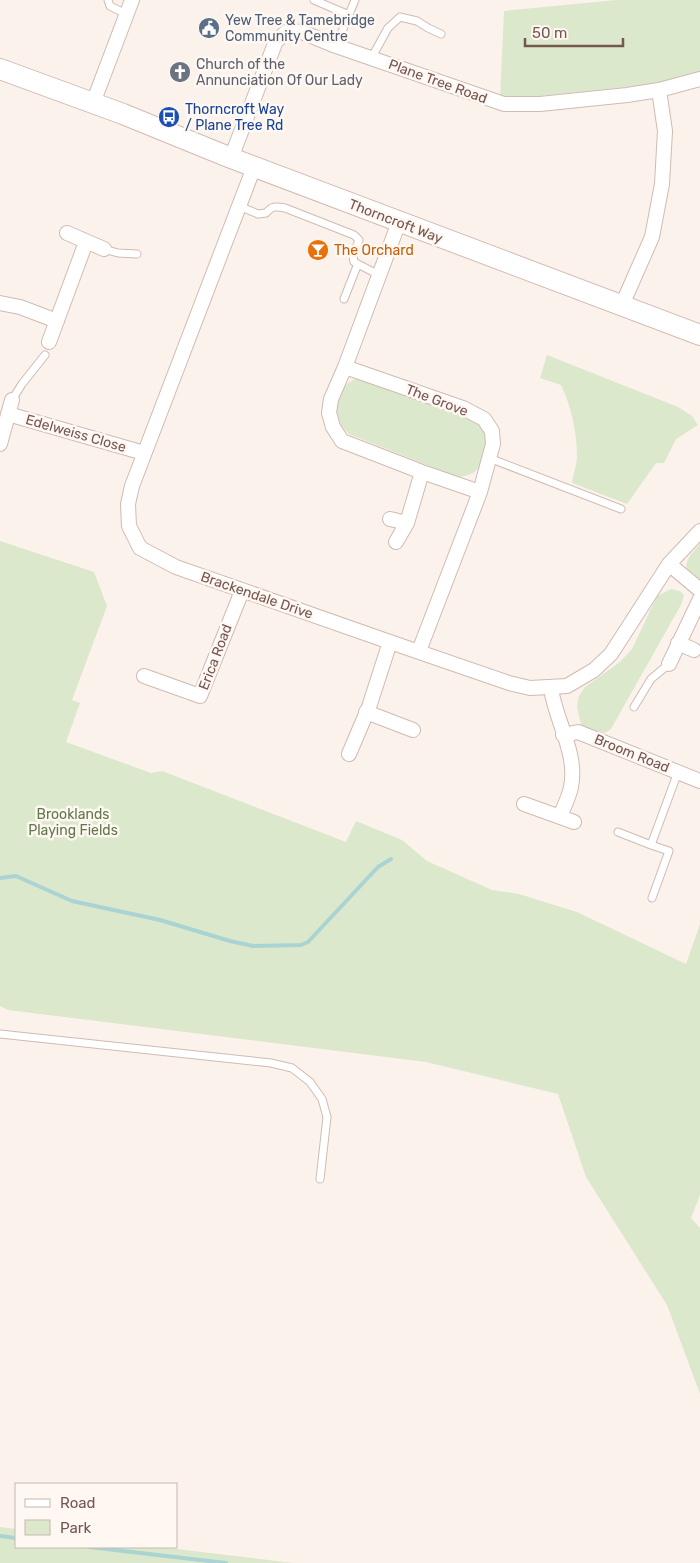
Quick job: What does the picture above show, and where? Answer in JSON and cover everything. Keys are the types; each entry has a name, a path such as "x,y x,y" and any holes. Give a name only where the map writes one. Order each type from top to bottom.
{"street":[{"path":"93,103 132,0"},
{"name":"Plane Tree Road","path":"231,158 276,41 288,31 302,32 336,46 504,104 540,104 659,90 700,79"},
{"name":"Thorncroft Way","path":"0,69 700,335"},
{"path":"622,305 652,237 662,184 666,131 659,90"},
{"name":"Brackendale Drive","path":"254,167 132,486 128,504 129,526 140,548 176,567 390,642 509,682 530,688 551,688 567,686 594,670 611,654 669,564 700,531"},
{"path":"399,222 345,367 331,399 329,413 334,428 342,441 480,492"},
{"path":"67,234 104,249"},
{"path":"47,349 86,242"},
{"path":"0,303 20,307 57,321"},
{"name":"The Grove","path":"345,367 463,408 484,419 492,431 493,444 480,492 419,651"},
{"name":"Edelweiss Close","path":"0,444 12,400"},
{"name":"Edelweiss Close","path":"8,414 144,453"},
{"path":"396,542 407,522 422,472"},
{"path":"390,519 407,522"},
{"path":"669,564 700,590"},
{"name":"Erica Road","path":"144,676 200,696 242,591"},
{"path":"669,664 700,599"},
{"path":"349,754 366,712 390,642"},
{"path":"678,643 694,650"},
{"path":"551,688 571,763 571,787 560,816"},
{"path":"366,712 413,730"},
{"name":"Broom Road","path":"563,735 578,732 700,781"},
{"path":"524,804 574,822"}],"lane":[{"path":"108,0 110,6 126,14"},
{"path":"314,0 349,15"},
{"path":"336,46 355,0"},
{"path":"372,57 388,28 400,17 417,20 428,28 442,34"},
{"path":"239,206 258,214 266,214 270,208 276,206 284,208 354,235 359,240 353,256 354,262 358,266 379,275"},
{"path":"104,249 118,253 137,254"},
{"path":"344,299 358,266"},
{"path":"12,400 47,349"},
{"path":"489,458 621,509"},
{"path":"634,707 651,680 669,664"},
{"path":"651,845 678,772"},
{"path":"618,832 669,852 652,898"},
{"path":"0,1034 271,1063 292,1068 310,1082 322,1099 327,1117 320,1179"}],"green space":[{"path":"616,0 700,0 700,72 654,84 540,96 500,97 504,11"},
{"path":"547,355 678,407 692,416 698,425 676,439 664,463 656,463 627,504 572,483 577,456 575,429 568,402 561,385 540,378"},
{"path":"358,378 470,419 478,424 488,437 481,465 473,473 457,477 349,434 338,419 337,403 343,388"},
{"name":"Brooklands Playing Fields","path":"0,541 94,572 107,606 72,700 80,703 66,742 151,773 162,771 346,842 356,821 402,840 427,861 492,890 519,894 577,912 686,964 700,924 700,1195 691,1218 700,1228 700,1394 667,1305 586,1177 558,1094 426,1062 8,1010 0,1006"},
{"path":"700,544 700,582 687,572 686,568 689,557"},
{"path":"671,589 680,591 684,595 682,603 611,729 603,734 581,725 577,706 579,696 585,687 620,662 632,649 657,596"},
{"path":"0,1527 15,1529 15,1548 168,1548 293,1563 0,1563"}],"waterway":[{"path":"0,878 16,876 72,901 160,920 230,941 253,946 301,945 308,942 378,867 391,859"},
{"path":"0,1536 15,1538"},
{"path":"98,1548 226,1563"}],"place":[{"name":"Yew Tree & Tamebridge Community Centre","path":"209,28"},
{"name":"Church of the Annunciation Of Our Lady","path":"180,72"},
{"name":"Thorncroft Way / Plane Tree Rd","path":"169,117"},
{"name":"The Orchard","path":"318,250"}]}
